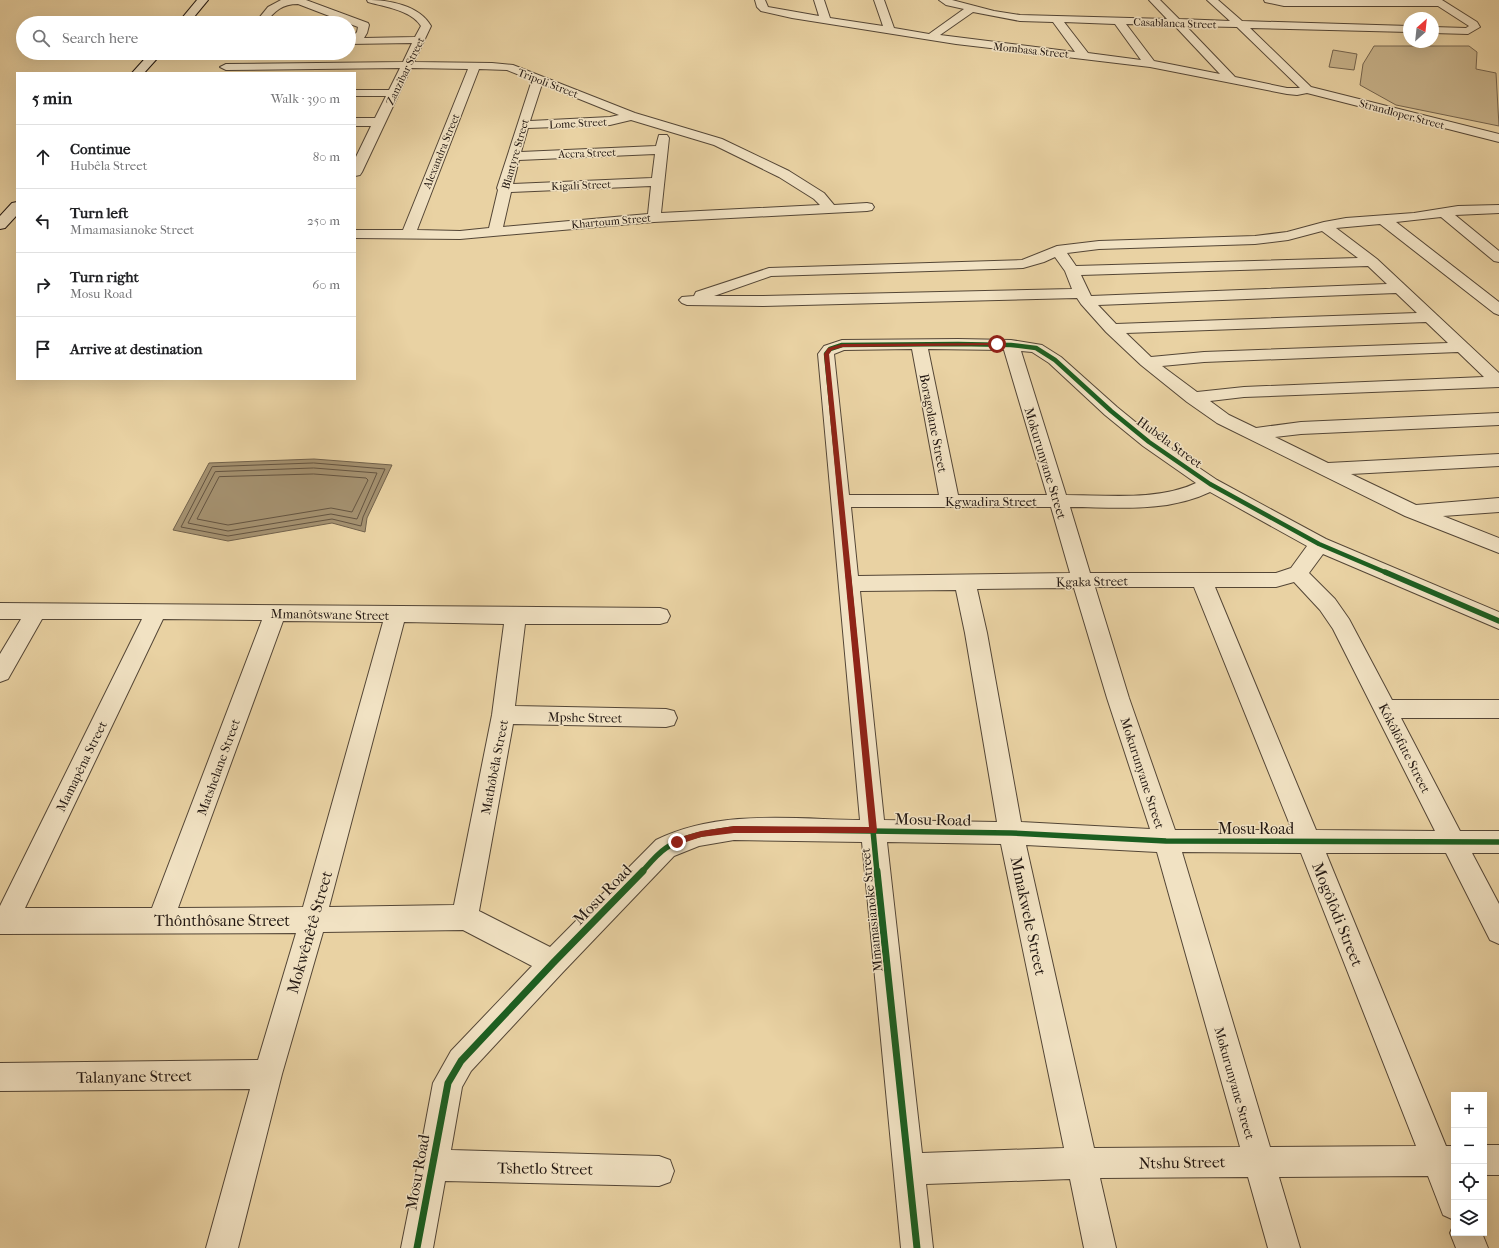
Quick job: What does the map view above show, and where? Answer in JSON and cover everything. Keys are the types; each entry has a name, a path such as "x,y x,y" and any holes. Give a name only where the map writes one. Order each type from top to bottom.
{"main road":[{"path":"189,16 204,0"},
{"path":"139,72 150,60"},
{"path":"0,225 16,207"}],"street":[{"name":"Zanzibar Street","path":"356,168 359,154 380,122 426,26 424,21 413,14 372,0"},
{"name":"Mombasa Street","path":"760,0 762,7 768,10 825,20 931,37 1150,64 1292,92 1301,92 1306,89"},
{"path":"819,0 825,20"},
{"path":"879,0 890,30"},
{"name":"Casablanca Street","path":"944,0 971,9 1004,16 1118,21 1403,29"},
{"path":"1142,0 1154,0 1205,50 1231,80"},
{"name":"Strandloper Street","path":"1212,0 1306,89 1499,138"},
{"path":"1269,0 1284,3 1438,2 1473,24 1475,28 1468,31 1439,30"},
{"path":"266,16 273,7 286,2 301,2 341,16"},
{"path":"931,37 971,9"},
{"path":"320,16 325,10"},
{"path":"1056,19 1084,56"},
{"path":"1118,21 1150,64"},
{"path":"356,22 364,25 362,33 356,38"},
{"path":"356,41 420,40"},
{"path":"223,70 231,60"},
{"name":"Tripoli Street","path":"223,70 407,65 492,66 508,68 538,78 631,116 682,133 711,146 744,156 784,174 802,185 819,196 830,209"},
{"name":"Alexandra Street","path":"408,235 475,66"},
{"name":"Blantyre Street","path":"495,232 504,188 538,78"},
{"path":"356,93 394,93"},
{"name":"Lome Street","path":"523,125 610,121 631,116"},
{"path":"356,122 380,122"},
{"path":"654,218 664,127"},
{"name":"Accra Street","path":"513,156 661,150"},
{"name":"Kigali Street","path":"504,188 658,182"},
{"name":"Khartoum Street","path":"356,234 460,235 654,218 867,207"},
{"path":"1399,288 1084,297 763,301 687,300 769,272 1023,264 1039,259 1057,250 1099,245 1255,240 1288,236 1324,226 1346,222 1384,220 1458,210 1499,209"},
{"path":"1443,212 1499,258"},
{"path":"1384,220 1499,310"},
{"path":"1324,226 1372,262 1499,381"},
{"path":"1057,250 1072,271 1084,297 1112,329 1147,362 1223,419 1412,511 1499,546"},
{"path":"1072,271 1372,262"},
{"path":"1112,329 1429,317"},
{"name":"Hubêla Street","path":"826,354 830,349 842,345 1011,344 1036,348 1043,352 1150,442 1210,484 1319,544 1499,621"},
{"name":"Mokurunyane Street","path":"1011,344 1057,501 1083,580 1118,698 1166,841 1284,1248"},
{"name":"Boragolane Street","path":"919,345 950,501"},
{"path":"1147,362 1204,357 1461,347"},
{"name":"Mmamasianoke Street","path":"826,354 873,830 918,1248"},
{"path":"1193,398 1244,392 1499,381"},
{"path":"1253,434 1301,428 1499,418"},
{"path":"1325,469 1499,460"},
{"name":"Kgwadira Street","path":"841,501 1141,501 1171,499 1197,492 1210,484"},
{"path":"1412,511 1499,505"},
{"path":"1298,574 1319,544"},
{"name":"Kgaka Street","path":"849,584 1083,580 1276,580 1298,574"},
{"name":"Kôkôlôfute Street","path":"1298,574 1334,610 1499,931"},
{"name":"Mogôlôdi Street","path":"1202,581 1309,842 1445,1162 1453,1200"},
{"name":"Mmakwele Street","path":"964,583 976,633 1011,833 1083,1163 1100,1248"},
{"name":"Mmanôtswane Street","path":"0,611 660,616"},
{"path":"0,673 36,611"},
{"name":"Mamapêna Street","path":"3,921 156,611"},
{"name":"Matshelane Street","path":"161,920 275,613"},
{"name":"Mokwênêtê Street","path":"222,1248 268,1074 313,920 395,615"},
{"name":"Mathôbêla Street","path":"465,917 504,715 515,616"},
{"path":"1384,709 1499,709"},
{"name":"Mpshe Street","path":"504,715 666,718"},
{"name":"Mosu Road","path":"417,1248 431,1166 448,1083 461,1061 553,963 665,848 677,842 701,834 734,829 1011,833 1166,841 1499,842"},
{"name":"Thônthôsane Street","path":"3,921 313,920 465,917 553,963"},
{"name":"Talanyane Street","path":"0,1077 268,1074"},
{"path":"1487,1160 1499,1160"},
{"name":"Ntshu Street","path":"910,1169 1083,1163 1258,1161 1445,1162"},
{"name":"Tshetlo Street","path":"431,1166 659,1171"},
{"path":"1467,1236 1472,1248"}],"shaded area":[{"path":"1374,46 1439,48 1439,46 1469,46 1477,52 1476,69 1496,73 1499,126 1396,105 1360,85 1363,64"},
{"path":"1333,50 1357,54 1354,70 1329,67"}],"water":[{"path":"314,459 392,465 367,518 365,532 332,523 228,541 173,530 209,463"}],"cycle path":[{"path":"917,1248 873,830 826,354 830,349 842,345 958,344 1011,345 1036,348 1055,360 1111,411 1149,442 1210,484 1319,544 1499,621"},
{"path":"417,1248 448,1083 461,1061 553,963 665,848 682,840 707,833 734,829 1011,833 1166,841 1499,842"}],"route":[{"path":"677,842 701,834 734,829 873,830 826,354 830,349 842,345 997,344"}]}
